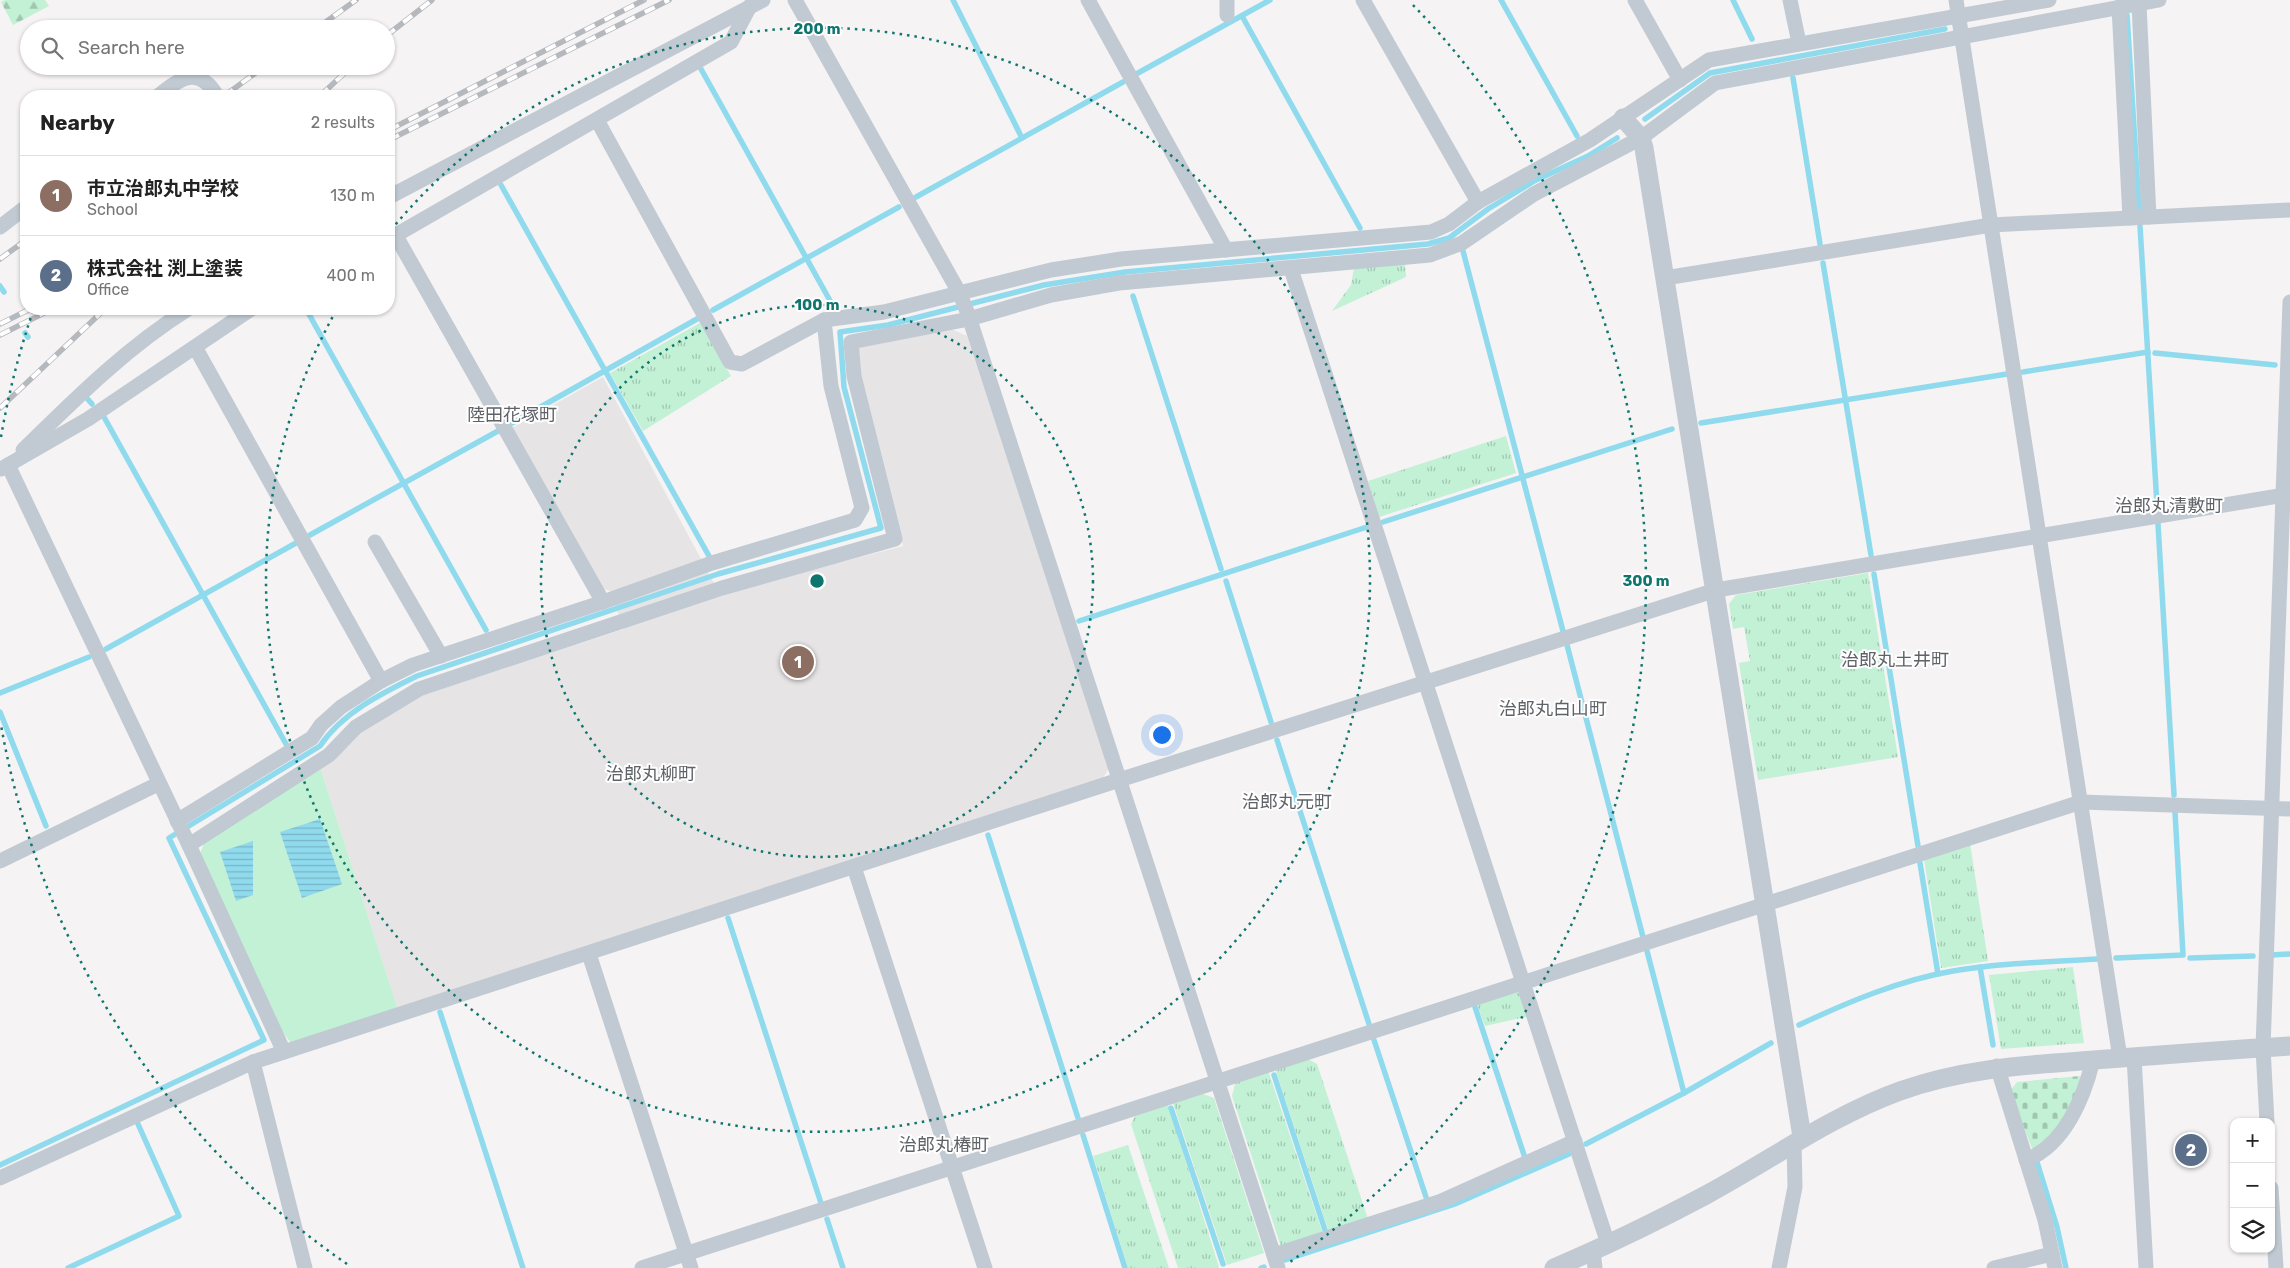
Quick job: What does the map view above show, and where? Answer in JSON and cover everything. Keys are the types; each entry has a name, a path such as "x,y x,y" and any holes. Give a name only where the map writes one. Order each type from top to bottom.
{"street":[{"path":"795,0 965,307 1276,1261 1439,1202 1575,1141"},
{"path":"1088,0 1226,250"},
{"path":"1363,0 1478,202"},
{"path":"1635,0 1680,80"},
{"path":"1790,0 1799,43"},
{"path":"1956,0 2081,802 2127,1057 2146,1268"},
{"path":"182,832 329,755 356,727 419,689 722,588 895,539 854,376 851,342 965,307 1051,270 1121,259 1431,232 1449,224 1478,202 1590,140 1709,60 2050,0"},
{"path":"597,120 730,362 742,364 824,320 884,312 965,307 1119,283 1430,255 1462,243 1534,194 1641,138 1715,83 2158,0"},
{"path":"395,236 731,42 757,3"},
{"path":"395,194 757,3"},
{"path":"2139,4 2149,217"},
{"path":"2119,8 2130,218"},
{"path":"166,90 187,77 197,77 206,81 213,90"},
{"path":"1624,118 1641,138 1665,278 1766,903 1798,1140 1795,1187 1779,1268"},
{"path":"1665,278 1991,225 2290,210"},
{"path":"0,227 20,212"},
{"path":"395,243 603,602"},
{"path":"1291,269 1575,1141 1599,1254"},
{"path":"2267,1118 2262,1048 2286,494 2290,302"},
{"path":"4,467 94,380 158,328 179,315"},
{"path":"4,467 88,419 242,315"},
{"path":"182,832 312,738 321,725 341,708 381,680 413,665 603,602 712,563 855,520 862,508 831,386 824,320"},
{"path":"195,347 381,680"},
{"path":"4,467 182,832 284,1052"},
{"path":"0,1178 253,1062 1119,780 1716,590 2040,537 2286,494"},
{"path":"375,542 441,656"},
{"path":"0,861 158,784"},
{"path":"642,1268 688,1261 952,1167 2081,802 2290,809"},
{"path":"854,867 985,1268"},
{"path":"589,954 688,1261"},
{"path":"1554,1268 1599,1254 1707,1194 1798,1140 1853,1111 1900,1091 1945,1077 1997,1066 2290,1046"},
{"path":"2026,1160 2038,1155 2066,1126 2080,1104 2093,1060"},
{"path":"253,1062 305,1268"},
{"path":"1994,1268 2054,1261 2045,1220 1997,1066"},
{"path":"2272,1208 2276,1268"}],"shaded area":[{"path":"951,329 967,336 1109,768 1102,780 398,1010 320,767 364,729 421,696 624,629 610,591 601,588 512,428 603,377 721,596 767,581 903,546 860,374 859,348"}],"green space":[{"path":"5,0 45,0 49,6 13,25 1,2"},
{"path":"1405,264 1406,277 1332,311 1351,285 1354,268"},
{"path":"700,323 731,376 643,431 610,373"},
{"path":"1506,436 1516,473 1379,517 1368,481"},
{"path":"1868,573 1898,757 1758,780 1739,663 1750,661 1744,627 1733,629 1729,604 1736,595"},
{"path":"320,767 398,1010 291,1043 281,1030 199,856 206,838"},
{"path":"1970,843 1988,961 1941,968 1924,859"},
{"path":"2073,967 2084,1043 2001,1049 1989,975"},
{"path":"1514,990 1522,996 1529,1016 1485,1026 1476,1002"},
{"path":"1306,1058 1317,1064 1368,1219 1329,1232 1275,1069"},
{"path":"1268,1070 1323,1234 1281,1247 1232,1096 1236,1080"},
{"path":"2080,1076 2083,1079 2064,1122 2033,1151 2010,1091 2017,1082"},
{"path":"1203,1094 1214,1098 1264,1253 1227,1265 1173,1103"},
{"path":"1168,1105 1219,1267 1217,1268 1178,1268 1131,1124 1135,1116"},
{"path":"1128,1145 1169,1268 1128,1268 1093,1156"}],"water":[{"path":"320,819 342,884 302,898 280,832"},
{"path":"253,841 253,895 236,901 220,852"}],"waterway":[{"path":"953,0 1022,138"},
{"path":"1138,73 1270,0"},
{"path":"1501,0 1577,136"},
{"path":"1733,0 1752,39"},
{"path":"2127,15 2139,208"},
{"path":"1242,16 1360,228"},
{"path":"1645,119 1710,73 1945,29"},
{"path":"701,69 833,306"},
{"path":"1793,78 1820,244"},
{"path":"916,197 1123,82"},
{"path":"0,1165 264,1040 169,838 320,746 329,734 351,714 390,689 417,676 718,574 881,528 844,387 840,332 888,325 1044,285 1125,272 1428,244 1449,238 1488,209 1536,180 1588,156 1617,138"},
{"path":"501,185 709,556"},
{"path":"713,310 899,207"},
{"path":"2140,226 2157,505"},
{"path":"1463,251 1563,631"},
{"path":"1823,263 1871,555"},
{"path":"0,286 4,292"},
{"path":"1133,296 1221,569"},
{"path":"309,315 486,630"},
{"path":"512,423 697,319"},
{"path":"25,333 28,337"},
{"path":"2023,372 2148,352"},
{"path":"2155,353 2275,365"},
{"path":"1701,423 2007,374"},
{"path":"85,396 92,404"},
{"path":"104,417 286,744"},
{"path":"1383,522 1672,429"},
{"path":"310,535 498,431"},
{"path":"2158,524 2174,795"},
{"path":"1079,621 1367,527"},
{"path":"106,649 296,543"},
{"path":"1874,574 1918,846"},
{"path":"1226,581 1271,722"},
{"path":"1567,645 1643,937"},
{"path":"0,693 89,657"},
{"path":"0,712 46,826"},
{"path":"1277,740 1369,1024"},
{"path":"2116,958 2183,955 2175,812"},
{"path":"988,835 1078,1118"},
{"path":"1920,863 1938,974"},
{"path":"728,918 821,1203"},
{"path":"1647,951 1684,1093"},
{"path":"2271,955 2290,954"},
{"path":"2190,958 2253,956"},
{"path":"1799,1025 1875,993 1933,975 1989,966 2098,959"},
{"path":"1980,967 1993,1045"},
{"path":"1475,1007 1525,1158"},
{"path":"440,1012 523,1268"},
{"path":"1374,1040 1427,1200"},
{"path":"1586,1144 1684,1093 1771,1043"},
{"path":"1274,1075 1325,1230"},
{"path":"1171,1108 1223,1264"},
{"path":"68,1268 179,1216 138,1124"},
{"path":"1083,1135 1125,1268"},
{"path":"1285,1260 1455,1204 1569,1154"},
{"path":"2037,1162 2057,1227 2066,1268"},
{"path":"827,1219 843,1268"}],"railway":[{"path":"328,20 356,0"},
{"path":"395,29 432,0"},
{"path":"395,127 644,0"},
{"path":"395,137 669,0"},
{"path":"232,90 253,75"},
{"path":"326,90 342,75"},
{"path":"0,259 20,244"},
{"path":"0,324 20,314"},
{"path":"0,335 40,315"},
{"path":"0,408 99,315"}],"place":[{"name":"市立治郎丸中学校","path":"798,662"},
{"name":"株式会社 渕上塗装","path":"2191,1150"}],"district":[{"name":"陸田花塚町","path":"512,415"},
{"name":"治郎丸清敷町","path":"2169,506"},
{"name":"治郎丸土井町","path":"1895,660"},
{"name":"治郎丸白山町","path":"1553,709"},
{"name":"治郎丸柳町","path":"651,774"},
{"name":"治郎丸元町","path":"1287,802"},
{"name":"治郎丸椿町","path":"944,1145"}]}
